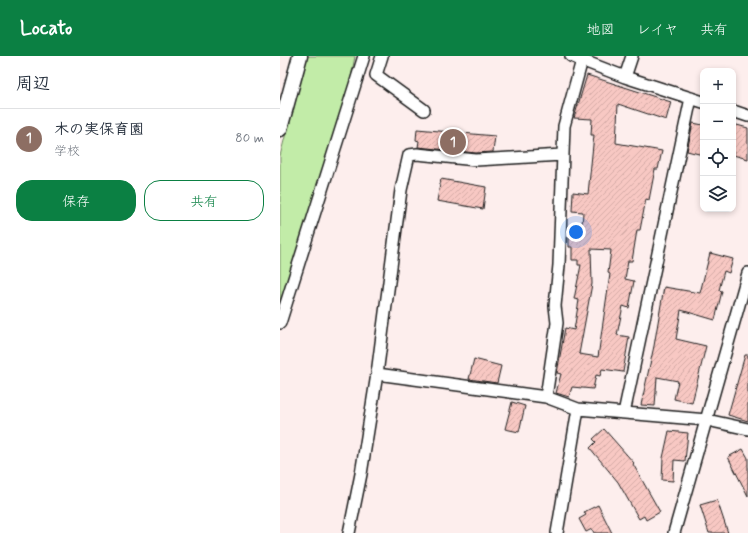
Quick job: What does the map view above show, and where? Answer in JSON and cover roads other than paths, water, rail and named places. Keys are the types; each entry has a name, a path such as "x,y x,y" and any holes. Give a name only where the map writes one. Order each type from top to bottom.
{"street":[{"path":"280,129 300,56"},
{"path":"280,324 364,56"},
{"path":"382,56 376,75 424,110"},
{"path":"625,77 632,56"},
{"path":"546,397 557,324 555,306 559,265 564,126 576,58 625,77 700,101"},
{"path":"624,413 692,98"},
{"path":"736,112 748,116"},
{"path":"349,533 361,474 377,374 401,190 408,155 417,154 476,160 562,155"},
{"path":"674,533 748,273"},
{"path":"377,374 546,397 578,409 707,420 748,429"},
{"path":"557,533 578,409"}],"place":[{"name":"木の実保育園","path":"453,142"}]}
